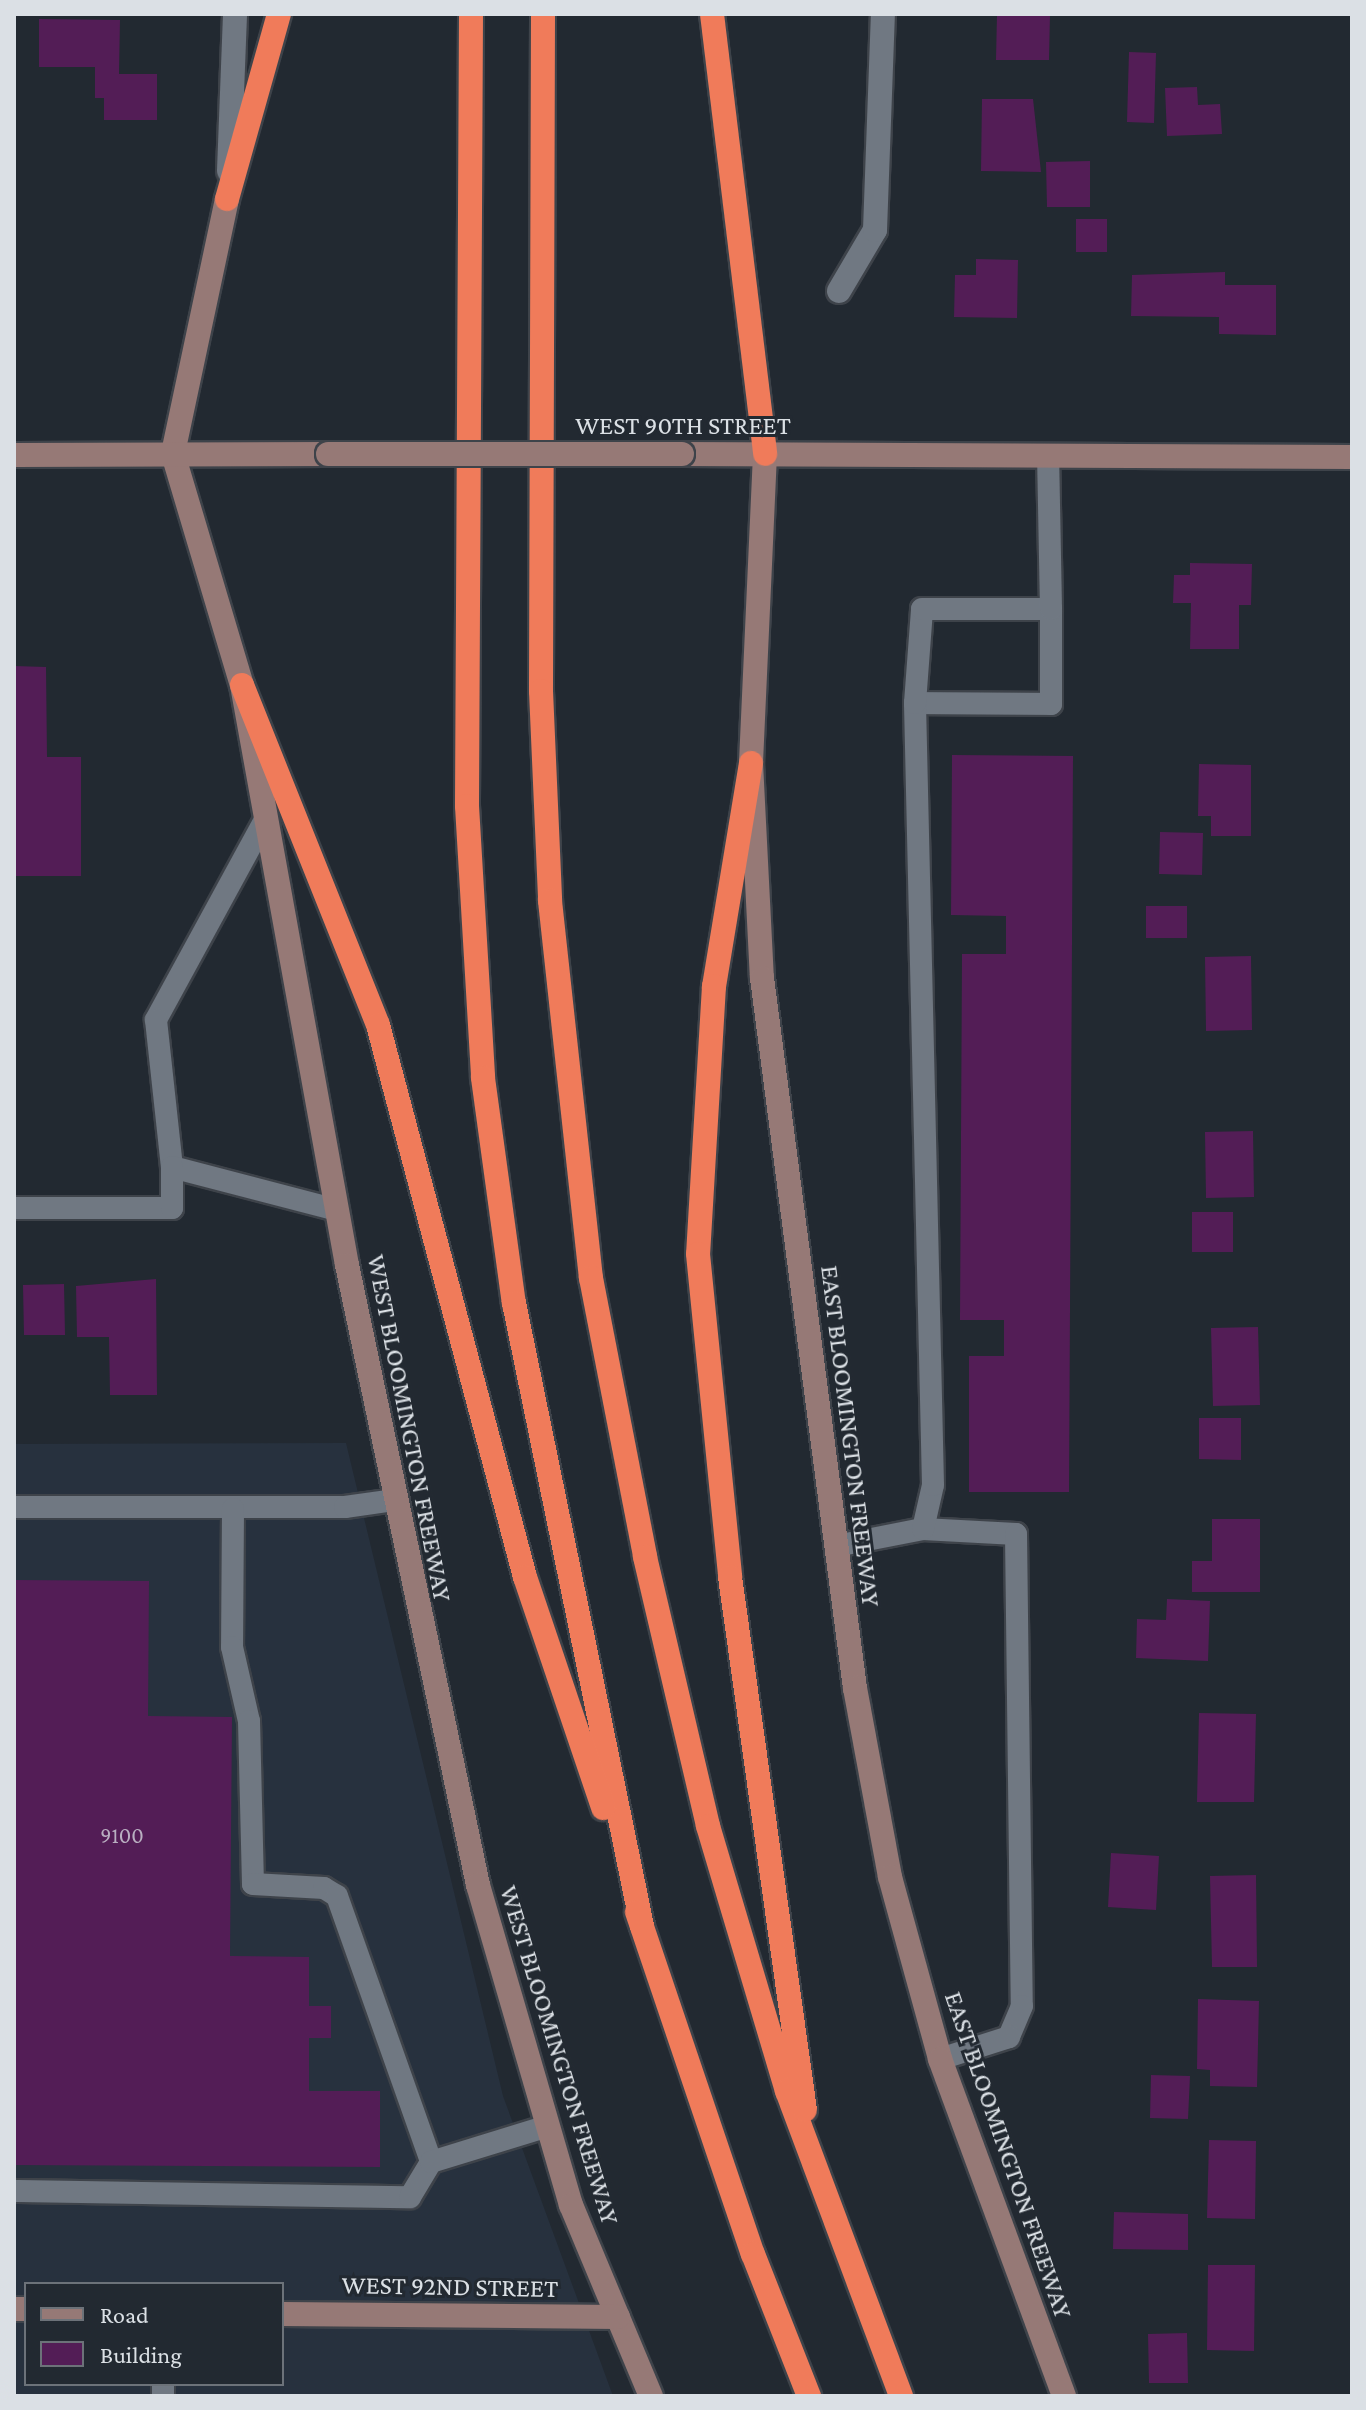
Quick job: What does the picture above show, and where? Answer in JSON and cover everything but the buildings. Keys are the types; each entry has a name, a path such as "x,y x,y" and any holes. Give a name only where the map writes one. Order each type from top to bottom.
{"highway":[{"path":"227,199 279,14"},
{"path":"471,14 467,806 483,1078 517,1318 642,1926"},
{"path":"543,14 541,691 550,901 591,1278 645,1557 708,1826 812,2160 901,2396"},
{"path":"712,14 765,454"},
{"path":"242,685 378,1025 525,1577 753,2254 809,2396"},
{"path":"751,763 714,986 698,1254 730,1577 812,2160"}],"street":[{"path":"173,454 227,199 235,14"},
{"path":"839,291 875,230 883,14"},
{"name":"WEST BLOOMINGTON FREEWAY","path":"173,454 242,685 337,1210 394,1500 478,1885 571,2205 651,2396"},
{"name":"EAST BLOOMINGTON FREEWAY","path":"765,454 751,763 762,978 836,1546 890,1877 940,2059 1064,2396"},
{"name":"WEST 90TH STREET","path":"14,455 1352,457"},
{"name":"WEST 92ND STREET","path":"284,2314 618,2317"}],"lane":[{"path":"915,703 1051,704 1048,456"},
{"path":"923,1529 933,1485 915,703 922,609 1051,609"},
{"path":"14,1208 172,1208 172,1167 156,1020 266,818"},
{"path":"172,1167 337,1210"},
{"path":"14,1507 233,1509 394,1500"},
{"path":"233,1509 232,1647 249,1721 253,1884 324,1888 337,1896 431,2162"},
{"path":"836,1546 923,1529 1016,1534 1022,2006 1009,2037 940,2059"},
{"path":"14,2191 410,2197 431,2162 548,2126"}],"shaded area":[{"path":"346,1443 503,2096 613,2396 14,2396 14,1444"}]}
